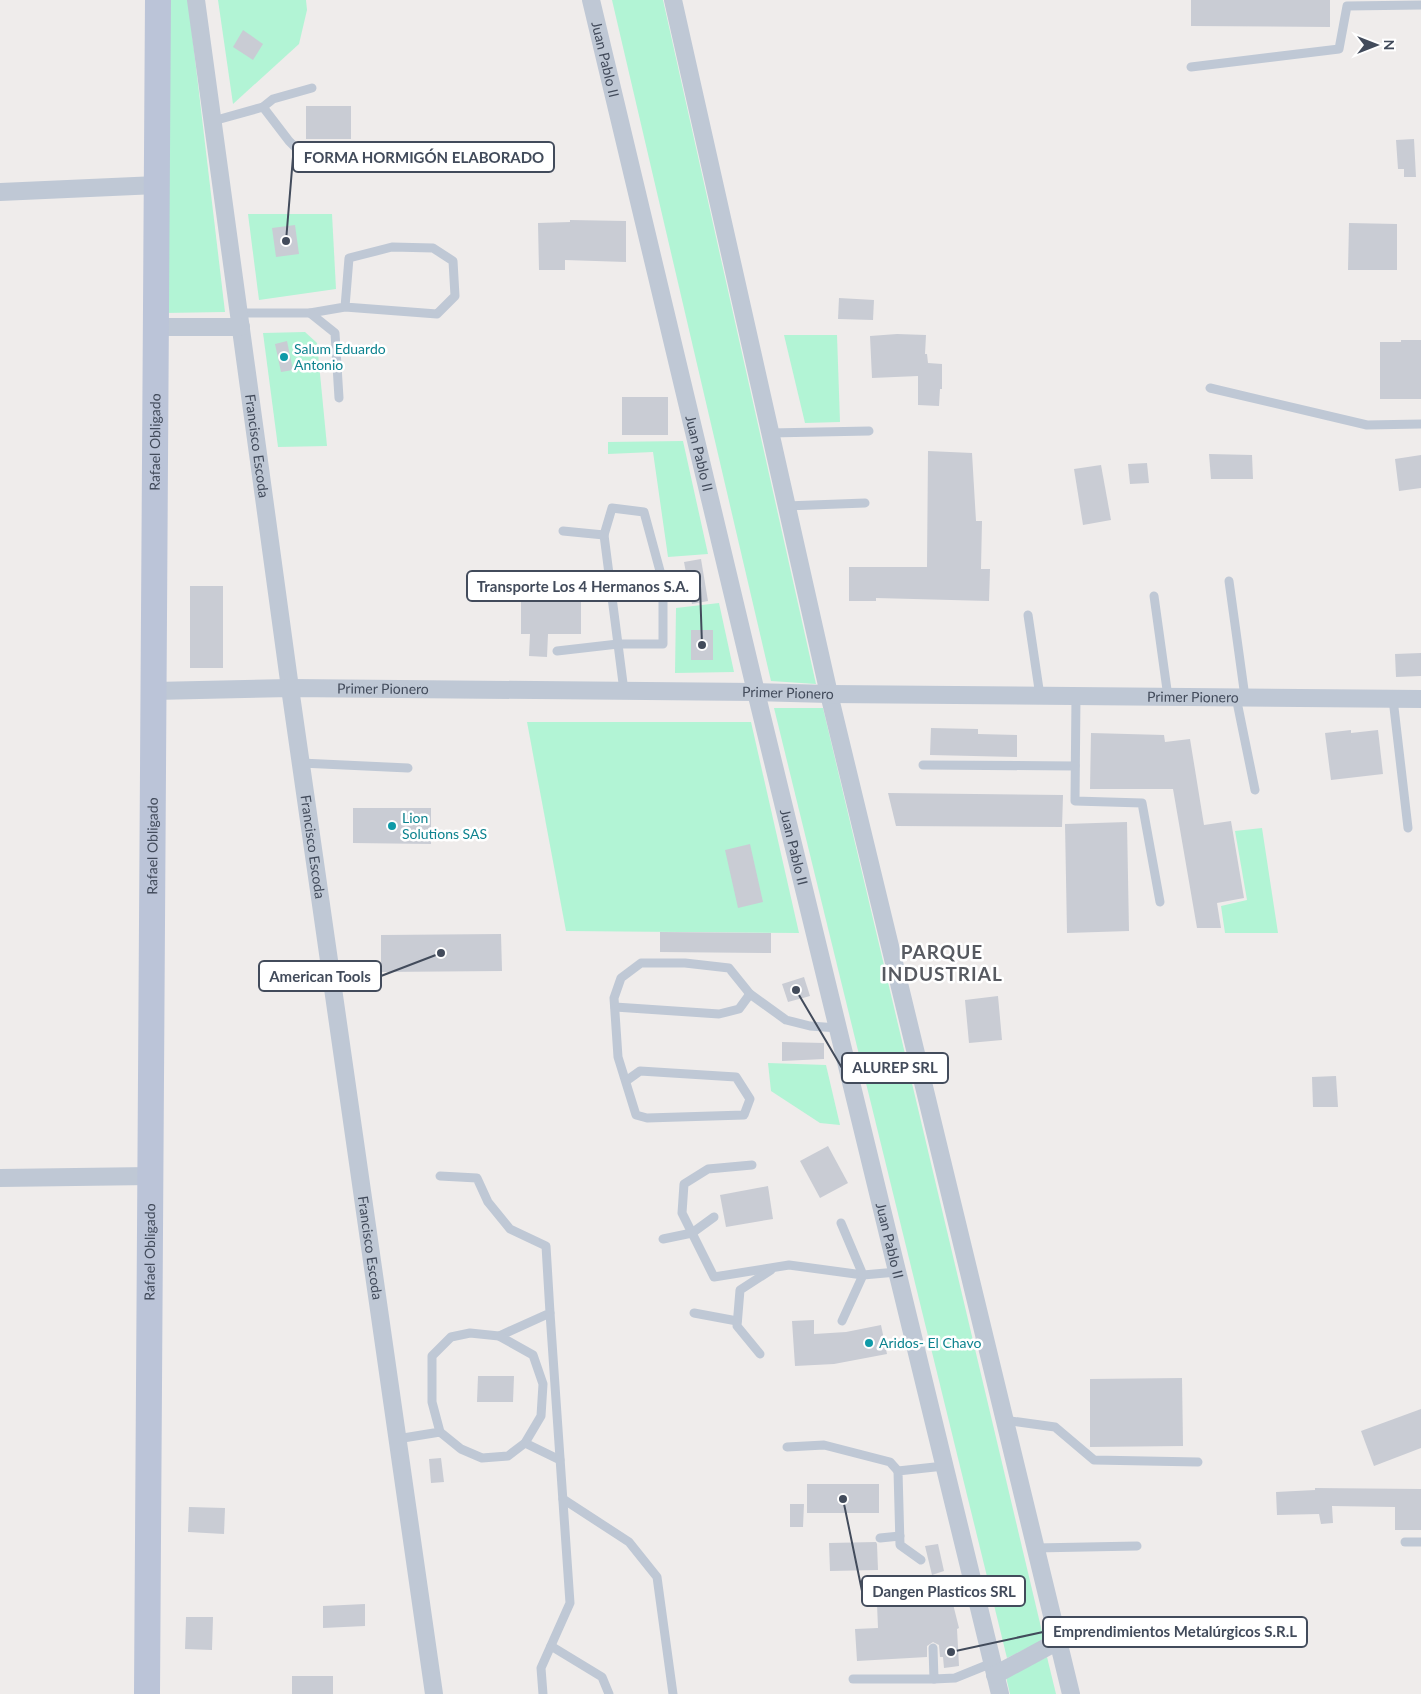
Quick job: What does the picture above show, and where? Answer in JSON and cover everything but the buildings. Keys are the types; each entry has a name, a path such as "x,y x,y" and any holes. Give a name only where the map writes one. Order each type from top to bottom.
{"street":[{"name":"Rafael Obligado","path":"147,1694 158,0"},
{"name":"Francisco Escoda","path":"196,0 290,688 434,1694"},
{"name":"Juan Pablo II","path":"591,0 756,692 1000,1694"},
{"path":"673,0 829,694 1071,1694"},
{"path":"0,192 157,184"},
{"path":"156,327 240,320"},
{"name":"Primer Pionero","path":"154,690 290,688 1421,699"},
{"path":"0,1178 151,1176"},
{"path":"994,1669 1058,1641"}],"lane":[{"path":"1191,67 1339,49 1347,6 1421,5"},
{"path":"213,121 263,107 273,99 312,88"},
{"path":"263,107 289,141 303,155 327,162"},
{"path":"240,320 310,313 345,307 437,314 455,296 453,261 433,248 392,247 349,258 345,307"},
{"path":"310,313 334,333 339,398"},
{"path":"1210,388 1367,425 1421,424"},
{"path":"770,433 870,431"},
{"path":"786,506 865,503"},
{"path":"558,651 618,644 664,644 663,582 644,512 612,508 604,536 618,644 624,691"},
{"path":"563,531 604,536"},
{"path":"1229,581 1241,697 1255,790"},
{"path":"1154,596 1168,697"},
{"path":"1028,615 1040,696"},
{"path":"1076,696 1075,801 1142,803 1160,902"},
{"path":"1393,699 1408,828"},
{"path":"301,763 408,768"},
{"path":"923,765 1075,766"},
{"path":"626,1081 640,1071 736,1078 750,1099 744,1115 647,1118 636,1115 618,1057 614,998 621,978 641,963 684,962 729,968 750,994 786,1020 810,1026 838,1028"},
{"path":"615,1007 719,1014 739,1008 750,994"},
{"path":"752,1165 708,1169 684,1184 682,1213 714,1277 790,1265 862,1275 897,1272"},
{"path":"440,1176 477,1178 488,1202 510,1229 546,1246 570,1603 541,1668 543,1694"},
{"path":"663,1239 692,1232 714,1217"},
{"path":"841,1223 862,1275 842,1321"},
{"path":"760,1354 737,1326 740,1290 775,1267"},
{"path":"499,1336 550,1313"},
{"path":"694,1313 737,1321"},
{"path":"470,1333 499,1336 532,1356 543,1384 541,1416 525,1443 508,1456 482,1458 460,1450 440,1432 432,1402 432,1356 450,1337 470,1333"},
{"path":"1004,1420 1055,1427 1094,1460 1198,1462"},
{"path":"397,1439 440,1432"},
{"path":"525,1443 560,1460"},
{"path":"787,1448 824,1445 890,1462 898,1471 900,1544 921,1560"},
{"path":"898,1471 944,1466"},
{"path":"563,1499 629,1542 656,1577 672,1694"},
{"path":"880,1538 900,1536"},
{"path":"1405,1542 1421,1542"},
{"path":"1035,1548 1137,1546"},
{"path":"551,1646 602,1677 608,1694"},
{"path":"933,1648 934,1679"},
{"path":"853,1679 955,1678 994,1669"}],"green space":[{"path":"165,0 188,0 225,312 164,313"},
{"path":"218,0 306,0 307,10 299,44 233,104"},
{"path":"612,0 663,0 816,684 771,681"},
{"path":"248,214 332,214 336,289 259,300"},
{"path":"305,332 317,343 327,446 278,447 263,333"},
{"path":"784,335 837,335 840,422 805,423"},
{"path":"683,441 708,554 668,557 653,452 608,454 608,442"},
{"path":"719,603 734,672 675,673 676,608"},
{"path":"774,708 823,708 1044,1640 1007,1658"},
{"path":"527,722 751,722 799,933 566,931"},
{"path":"1262,828 1278,933 1225,933 1221,906 1247,900 1235,831"},
{"path":"768,1063 826,1065 840,1125 820,1123 771,1091"},
{"path":"1047,1657 1056,1694 1010,1694 1006,1677"}],"place":[{"name":"FORMA HORMIGÓN ELABORADO","path":"286,241"},
{"name":"Salum Eduardo Antonio","path":"284,357"},
{"name":"Transporte Los 4 Hermanos S.A.","path":"702,645"},
{"name":"Lion Solutions SAS","path":"392,826"},
{"name":"American Tools","path":"441,953"},
{"name":"ALUREP SRL","path":"796,990"},
{"name":"Aridos- El Chavo","path":"869,1343"},
{"name":"Dangen Plasticos SRL","path":"843,1499"},
{"name":"Emprendimientos Metalúrgicos S.R.L","path":"951,1652"}],"district":[{"name":"PARQUE INDUSTRIAL","path":"942,963"}]}
